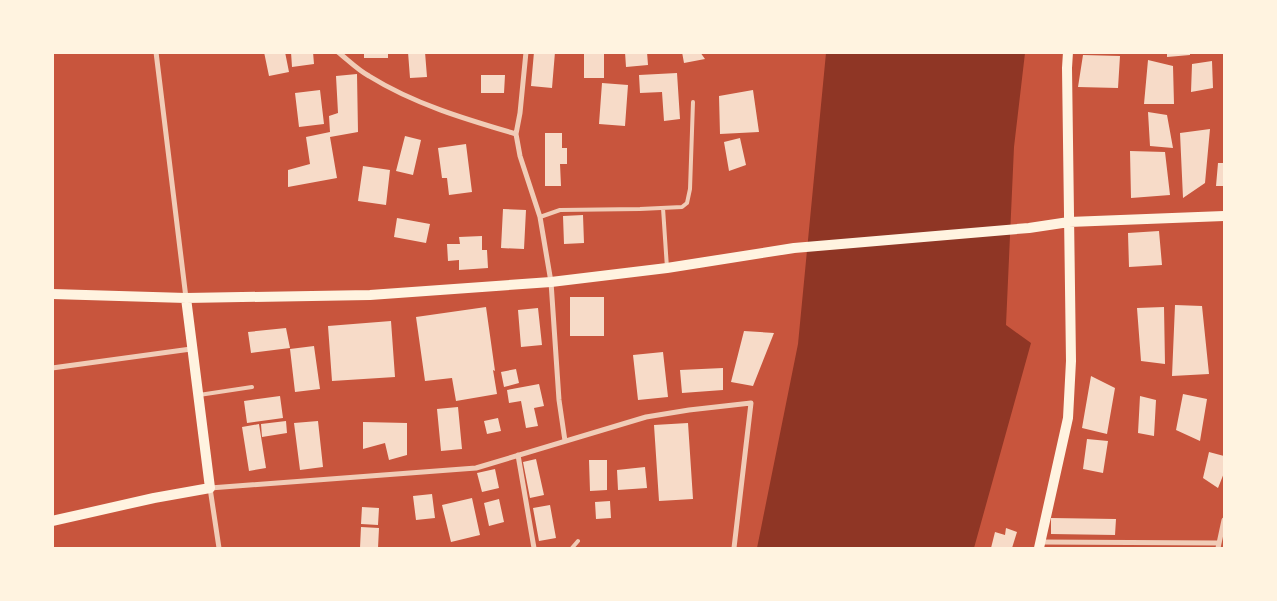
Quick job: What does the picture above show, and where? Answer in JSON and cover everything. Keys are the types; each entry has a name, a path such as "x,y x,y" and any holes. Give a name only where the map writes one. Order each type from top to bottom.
{"main road":[{"path":"1040,545 1068,418 1071,361 1068,52"},
{"path":"52,294 186,298 370,295 551,282 667,268 794,248 1029,228 1069,222 1224,216"},
{"path":"52,521 154,498 210,488 186,298"}],"street":[{"path":"156,52 186,298"},
{"path":"338,52 368,76 416,100 450,114 516,134"},
{"path":"526,52 516,134 520,156 540,218 551,282 559,400 565,441"},
{"path":"52,368 191,349"},
{"path":"219,548 210,488 476,468 646,417 751,403 734,548"},
{"path":"518,455 534,548"},
{"path":"1040,545 1218,546 1224,520"}],"lane":[{"path":"540,218 560,210 682,207 687,203 689,197 693,102"},
{"path":"663,208 667,268"},
{"path":"197,395 252,387"},
{"path":"572,548 578,541"}],"shaded area":[{"path":"826,53 1025,53 1014,147 1006,325 1031,343 974,548 757,548 798,344"}],"building":[{"path":"264,52 285,52 289,72 269,76"},
{"path":"291,52 313,52 314,64 292,67"},
{"path":"364,52 388,52 388,58 364,58"},
{"path":"408,52 425,52 427,77 410,78"},
{"path":"534,52 555,52 552,88 531,86"},
{"path":"584,52 604,52 604,78 584,78"},
{"path":"625,52 647,52 648,65 626,67"},
{"path":"682,52 700,52 705,59 684,63"},
{"path":"1167,52 1190,52 1190,55 1167,57"},
{"path":"1083,55 1120,56 1118,88 1078,87"},
{"path":"1148,60 1173,66 1174,104 1144,104"},
{"path":"1212,61 1213,88 1191,92 1192,64"},
{"path":"677,73 680,119 664,121 662,92 640,93 639,75"},
{"path":"357,74 358,132 330,137 337,178 288,187 288,170 310,164 306,137 330,132 329,116 338,113 336,76"},
{"path":"481,75 505,75 504,93 481,93"},
{"path":"602,83 628,85 625,126 599,124"},
{"path":"320,90 324,124 299,127 295,93"},
{"path":"753,90 759,132 720,134 719,96"},
{"path":"1148,112 1167,115 1173,148 1150,146"},
{"path":"1210,129 1205,183 1183,198 1180,133"},
{"path":"545,133 562,133 562,148 567,148 567,164 560,164 561,186 545,186"},
{"path":"405,136 421,140 413,175 396,171"},
{"path":"740,138 746,165 729,171 724,142"},
{"path":"466,144 472,192 449,195 447,178 442,178 438,148"},
{"path":"1130,151 1165,152 1170,195 1131,198"},
{"path":"1218,163 1224,163 1224,186 1216,186"},
{"path":"363,166 390,170 386,205 358,201"},
{"path":"503,209 526,210 524,249 501,248"},
{"path":"583,215 584,243 564,244 563,216"},
{"path":"397,218 430,224 426,243 394,237"},
{"path":"1159,231 1162,265 1129,267 1128,233"},
{"path":"482,236 482,250 487,250 488,268 459,270 459,260 448,261 447,244 460,244 459,237"},
{"path":"570,297 604,297 604,336 570,336"},
{"path":"1175,305 1202,306 1209,374 1172,376"},
{"path":"486,307 497,394 456,401 452,378 425,381 416,317"},
{"path":"1164,307 1165,364 1141,361 1137,308"},
{"path":"538,308 542,345 521,347 518,310"},
{"path":"391,321 395,377 332,381 328,326"},
{"path":"286,328 290,348 251,353 248,332"},
{"path":"744,331 774,333 753,386 731,382"},
{"path":"314,346 320,389 295,392 290,349"},
{"path":"663,352 668,397 638,400 633,355"},
{"path":"723,368 723,390 682,393 680,370"},
{"path":"516,369 519,383 504,387 501,372"},
{"path":"1091,376 1115,388 1107,434 1082,428"},
{"path":"539,384 544,406 534,408 538,426 526,428 521,401 509,403 507,390"},
{"path":"1183,394 1207,399 1200,441 1176,430"},
{"path":"280,396 283,418 247,423 244,401"},
{"path":"1140,396 1156,400 1154,436 1138,433"},
{"path":"458,407 462,449 441,451 437,409"},
{"path":"498,418 501,431 487,434 484,421"},
{"path":"286,421 287,433 262,437 261,424"},
{"path":"318,421 323,467 300,470 294,423"},
{"path":"363,422 407,423 407,455 389,460 385,443 363,449"},
{"path":"688,423 693,499 659,501 654,425"},
{"path":"259,424 266,468 249,471 242,427"},
{"path":"1087,439 1108,441 1103,473 1083,469"},
{"path":"1209,452 1224,456 1224,473 1218,488 1203,478"},
{"path":"536,459 544,495 530,498 523,462"},
{"path":"589,460 607,460 607,490 590,491"},
{"path":"645,467 647,488 618,490 617,470"},
{"path":"495,469 499,488 482,492 477,473"},
{"path":"432,494 435,518 416,520 413,496"},
{"path":"472,498 480,535 451,542 442,505"},
{"path":"499,499 504,522 489,526 484,503"},
{"path":"610,501 611,518 596,519 595,502"},
{"path":"550,505 556,538 539,541 533,508"},
{"path":"362,507 379,508 378,525 361,524"},
{"path":"1051,518 1116,519 1115,535 1051,534"},
{"path":"361,527 379,528 378,548 360,548"},
{"path":"1006,528 1017,532 1012,548 991,548 995,532 1005,535"}]}
